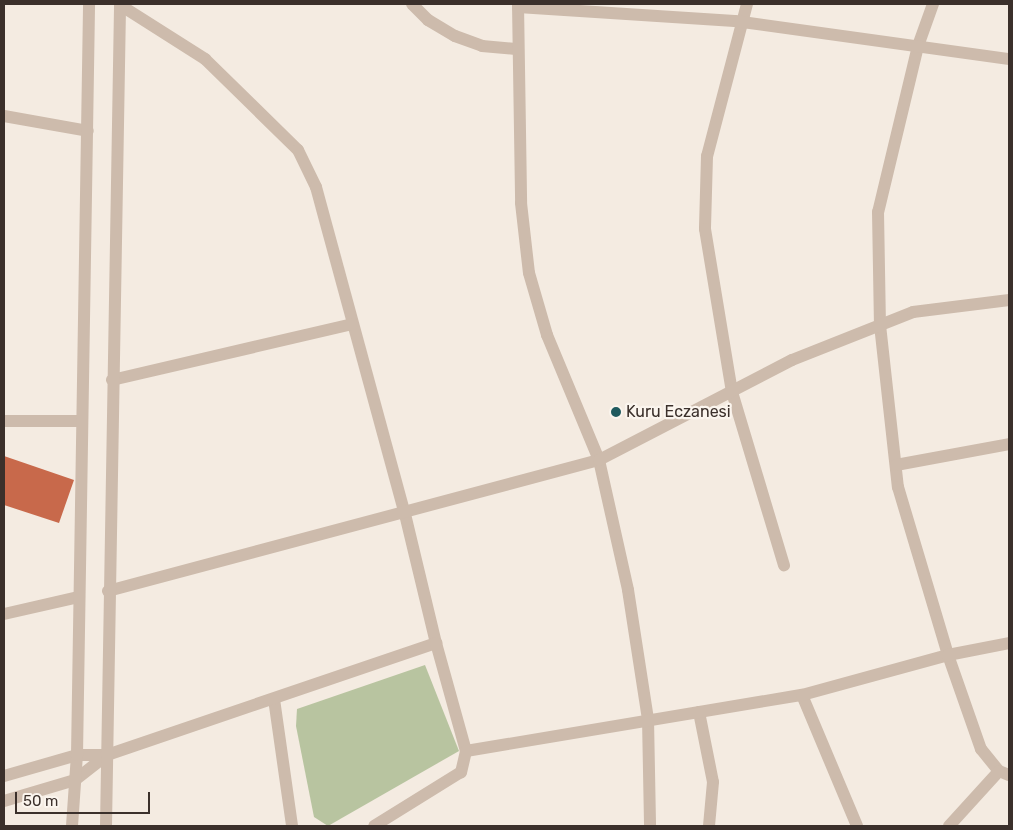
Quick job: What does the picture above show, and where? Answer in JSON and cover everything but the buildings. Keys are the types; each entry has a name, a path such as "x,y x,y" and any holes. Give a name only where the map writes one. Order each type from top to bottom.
{"street":[{"path":"72,826 76,754 89,4"},
{"path":"120,4 205,59 298,150 316,187 404,510 436,643 466,751 461,772 374,826"},
{"path":"106,826 108,591 120,4"},
{"path":"412,4 428,20 455,36 482,46 516,49"},
{"path":"747,4 744,22 707,156 705,229 732,392 784,565"},
{"path":"933,4 918,46 878,212 880,325 898,487 948,655 981,749 1004,773 949,826"},
{"path":"650,826 648,719 628,590 599,460 547,335 528,273 521,203 516,49 518,5 744,22 1009,59"},
{"path":"4,116 88,131"},
{"path":"108,591 404,510 599,460 792,360 913,312 1009,300"},
{"path":"112,380 354,324"},
{"path":"4,421 82,421"},
{"path":"896,464 1009,444"},
{"path":"4,614 79,597"},
{"path":"4,801 75,780 107,755 436,643"},
{"path":"466,751 648,719 802,695 948,655 1009,643"},
{"path":"802,695 857,826"},
{"path":"274,699 292,826"},
{"path":"700,712 713,782 709,826"},
{"path":"4,776 76,754 107,755"}],"green space":[{"path":"425,665 459,751 328,826 314,817 296,726 297,709"}],"place":[{"name":"Kuru Eczanesi","path":"616,412"}]}
